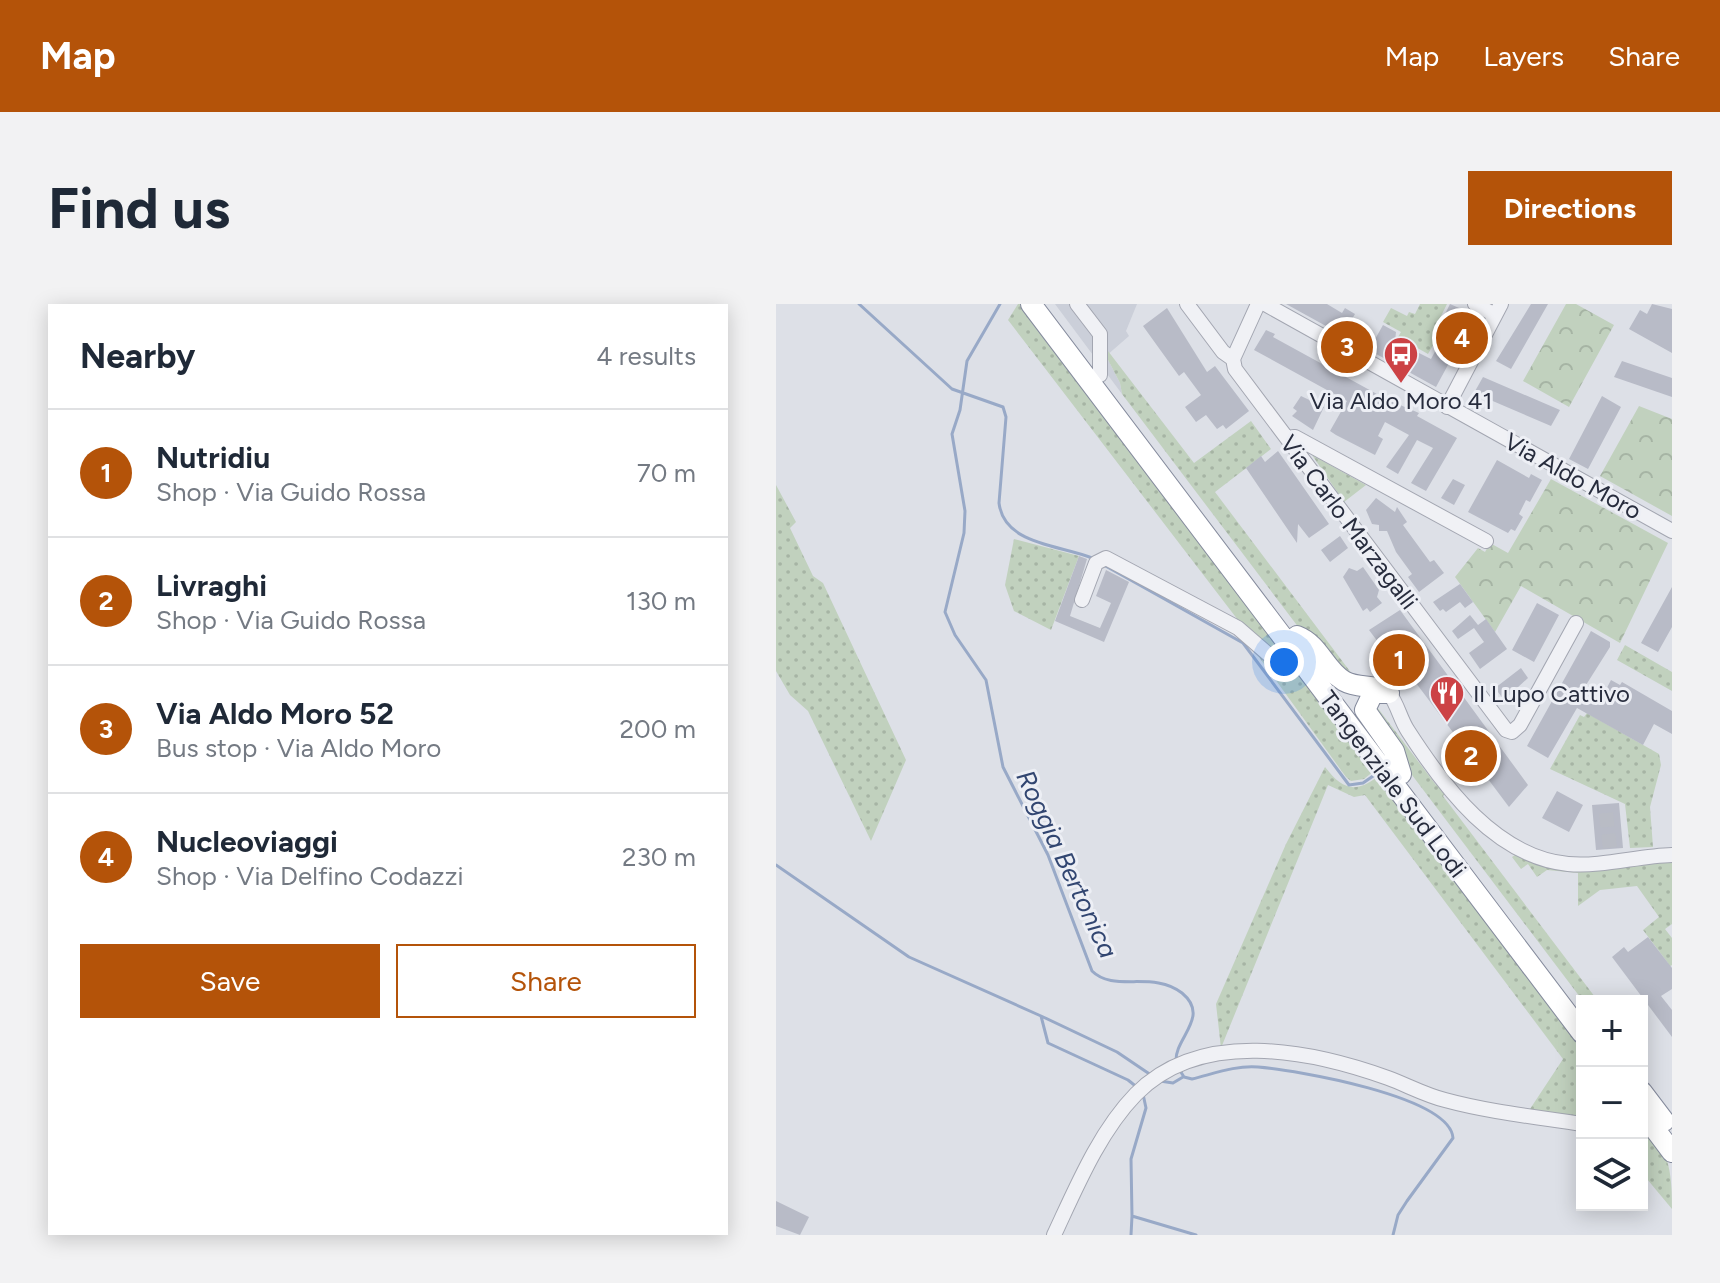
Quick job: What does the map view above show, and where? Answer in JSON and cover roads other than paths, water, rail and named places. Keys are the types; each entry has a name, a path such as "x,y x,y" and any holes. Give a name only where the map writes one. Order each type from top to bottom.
{"highway":[{"name":"Tangenziale Sud Lodi","path":"1031,304 1576,1025"},
{"name":"Tangenziale Sud Lodi","path":"1047,304 1576,1005"},
{"path":"1297,636 1315,646 1344,681 1378,687 1389,693"},
{"path":"1389,693 1373,693 1365,710 1394,751 1401,774"},
{"path":"1648,1100 1672,1132"},
{"path":"1648,1125 1672,1152"}],"street":[{"path":"1077,304 1100,334 1100,375"},
{"name":"Via Carlo Marzagalli","path":"1187,304 1223,352 1233,359 1235,369 1506,730 1512,732 1520,725 1576,623"},
{"path":"1233,359 1258,304"},
{"name":"Via Aldo Moro","path":"1265,304 1672,531"},
{"path":"1447,407 1497,308 1475,304"},
{"path":"1287,438 1295,437 1486,541"},
{"path":"1082,600 1098,561 1238,628 1284,668 1293,670 1302,664"},
{"path":"1389,693 1408,733 1467,807 1490,829 1516,847 1544,859 1571,864 1610,855 1672,855"},
{"path":"1054,1235 1114,1123 1147,1085 1178,1064 1241,1051 1283,1053 1367,1071 1443,1100 1576,1123"}],"waterway":[{"path":"859,304 952,389 1003,407 1006,417 999,503 1003,517 1011,527 1036,541 1092,558"},
{"name":"Roggia Bertonica","path":"1000,304 967,361 960,410 952,434 965,511 964,533 945,612 955,635 986,680 1003,767 1048,855 1092,971 1111,980 1171,986 1190,1002 1192,1019 1176,1062"},
{"path":"1102,564 1243,643 1349,785 1363,783 1376,774"},
{"path":"776,865 909,957 1041,1016 1048,1043 1128,1080 1138,1088"},
{"path":"1041,1016 1117,1052 1151,1075"},
{"name":"Roggia Bertonica","path":"1179,1069 1184,1077 1192,1079 1250,1067 1335,1080 1400,1098 1445,1123 1453,1138 1398,1215 1393,1235"},
{"path":"1160,1081 1173,1083 1183,1077"},
{"path":"1143,1094 1146,1108 1131,1159 1132,1216 1196,1235"},
{"path":"1131,1235 1132,1216"}],"tunnel":[{"path":"1606,813 1610,849"}],"place":[{"name":"Nucleoviaggi","path":"1462,338"},
{"name":"Via Aldo Moro 52","path":"1347,347"},
{"name":"Via Aldo Moro 41","path":"1401,385"},
{"name":"Nutridiu","path":"1399,660"},
{"name":"Il Lupo Cattivo","path":"1447,724"},
{"name":"Livraghi","path":"1471,756"}]}
